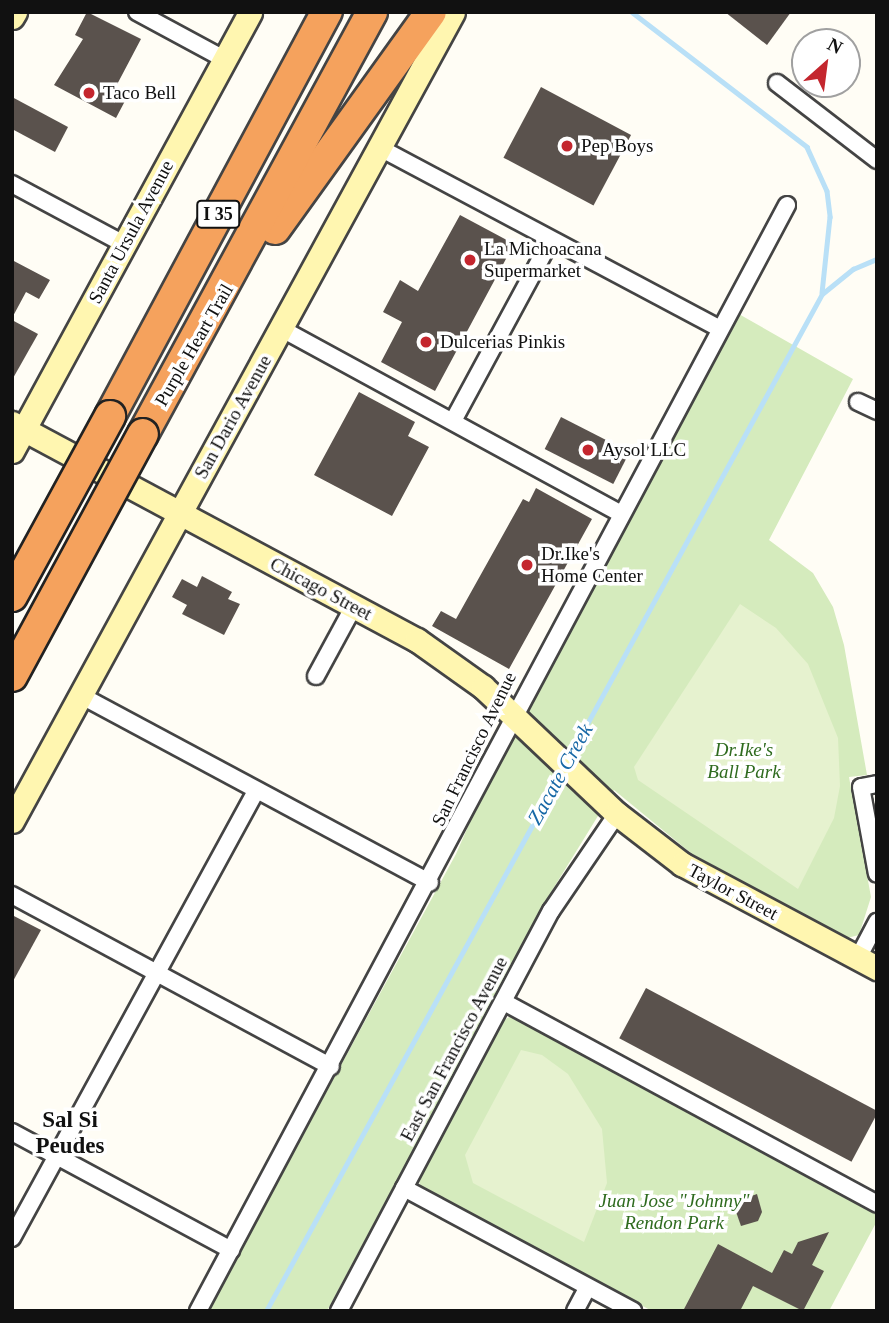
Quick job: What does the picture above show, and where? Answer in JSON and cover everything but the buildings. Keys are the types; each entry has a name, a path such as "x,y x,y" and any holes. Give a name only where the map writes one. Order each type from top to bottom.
{"highway":[{"name":"Purple Heart Trail","path":"12,596 327,12"},
{"name":"Purple Heart Trail","path":"12,676 143,434 209,320 372,12"},
{"path":"209,320 431,12"}],"main road":[{"path":"12,17 15,12"},
{"name":"Santa Ursula Avenue","path":"12,451 18,426 124,244 250,12"},
{"name":"San Dario Avenue","path":"12,821 453,12"},
{"name":"Chicago Street","path":"18,426 354,606 453,663 520,721 609,806"},
{"name":"Taylor Street","path":"609,806 682,864 867,963"}],"street":[{"path":"137,12 224,59"},
{"path":"777,83 877,160"},
{"path":"380,148 720,329"},
{"path":"12,184 124,244"},
{"name":"San Francisco Avenue","path":"198,1311 520,721 620,513 787,205"},
{"path":"453,421 551,240"},
{"path":"282,329 620,513"},
{"path":"858,402 877,411"},
{"path":"316,676 354,606"},
{"path":"80,695 430,883"},
{"path":"877,785 861,787 877,874"},
{"path":"12,1238 256,791"},
{"name":"East San Francisco Avenue","path":"339,1311 609,806"},
{"path":"12,895 331,1067"},
{"path":"867,963 877,922"},
{"path":"503,1002 877,1204"},
{"path":"12,1132 231,1250"},
{"path":"404,1188 633,1311"},
{"path":"575,1311 588,1287"}],"green space":[{"name":"Dr.Ike's Ball Park","path":"737,313 853,379 769,540 813,573 833,607 844,645 867,775 849,777 871,897 859,935 847,938 692,854 614,790 548,897 327,1311 207,1311 456,854 502,749"},
{"name":"Dr.Ike's Ball Park","path":"740,604 776,628 808,664 838,738 840,786 834,818 798,889 638,780 634,767"},
{"name":"Juan Jose \"Johnny\" Rendon Park","path":"511,1016 877,1209 877,1221 829,1311 652,1311 420,1187 419,1178 502,1021"},
{"path":"521,1050 542,1055 568,1074 602,1129 607,1183 584,1242 473,1183 465,1155"}],"waterway":[{"path":"632,12 807,147 827,191 830,217 822,293"},
{"name":"Zacate Creek","path":"569,757 822,294 853,269 877,259"},
{"name":"Zacate Creek","path":"266,1311 562,771"}],"place":[{"name":"Taco Bell","path":"89,93"},
{"name":"Pep Boys","path":"567,146"},
{"name":"La Michoacana Supermarket","path":"470,260"},
{"name":"Dulcerias Pinkis","path":"426,342"},
{"name":"Aysol LLC","path":"588,450"},
{"name":"Dr.Ike's Home Center","path":"527,565"}],"district":[{"name":"Sal Si Peudes","path":"70,1133"}]}
